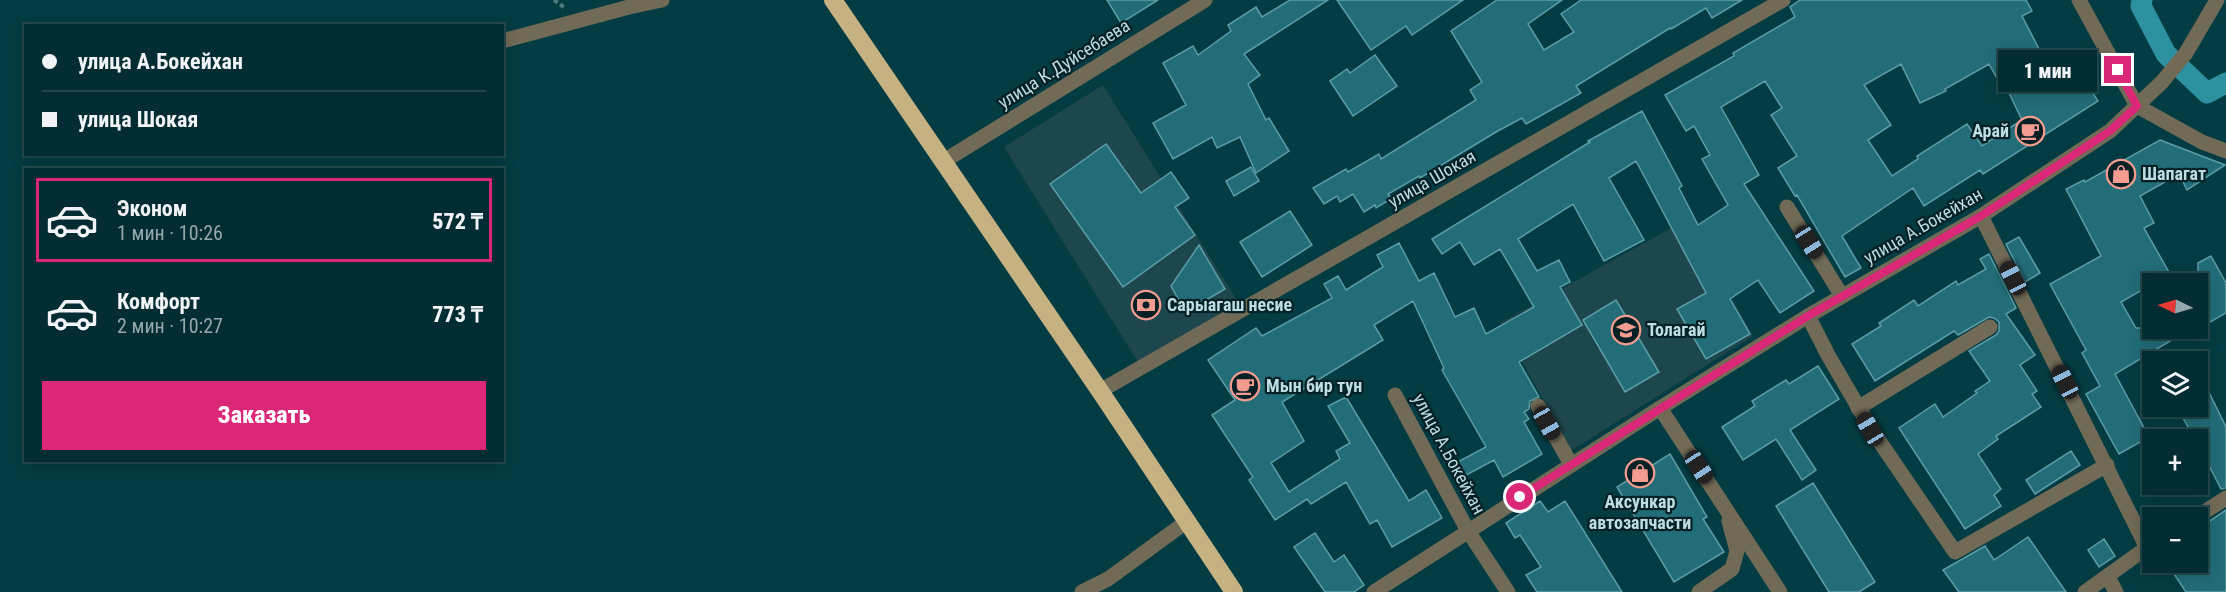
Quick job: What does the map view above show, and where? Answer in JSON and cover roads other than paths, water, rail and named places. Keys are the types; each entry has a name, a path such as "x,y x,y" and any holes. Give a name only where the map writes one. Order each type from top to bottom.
{"highway":[{"path":"833,0 1234,592"}],"street":[{"path":"504,40 662,0"},
{"name":"улица К.Дуйсебаева","path":"944,161 1205,0"},
{"name":"улица Шокая","path":"1100,392 1783,0"},
{"path":"2079,0 2137,106 2202,142 2226,151"},
{"name":"улица А.Бокейхан","path":"1374,592 1660,408 1808,316 1981,216 2110,131 2162,82 2186,54 2217,0"},
{"path":"1787,207 1842,296"},
{"path":"1981,216 2142,531"},
{"path":"1808,316 1858,408 1954,552 2107,465"},
{"path":"1858,408 1990,327"},
{"name":"улица А.Бокейхан","path":"1395,395 1468,531 1508,592"},
{"path":"1538,406 1571,464"},
{"path":"1660,408 1780,592"},
{"path":"2208,510 2226,498"},
{"path":"1699,592 1732,569 1737,551 1725,507"},
{"path":"1082,592 1108,579 1186,522"},
{"path":"2085,592 2142,552"},
{"path":"2108,578 2116,592"}],"waterway":[{"path":"2142,0 2141,6 2166,54 2207,93 2226,83"}],"place":[{"name":"Арай","path":"2030,131"},
{"name":"Шапагат","path":"2121,174"},
{"name":"Сарыагаш несие","path":"1146,305"},
{"name":"Толагай","path":"1626,330"},
{"name":"Мын бир тун","path":"1245,386"},
{"name":"Аксункар автозапчасти","path":"1640,473"}]}
